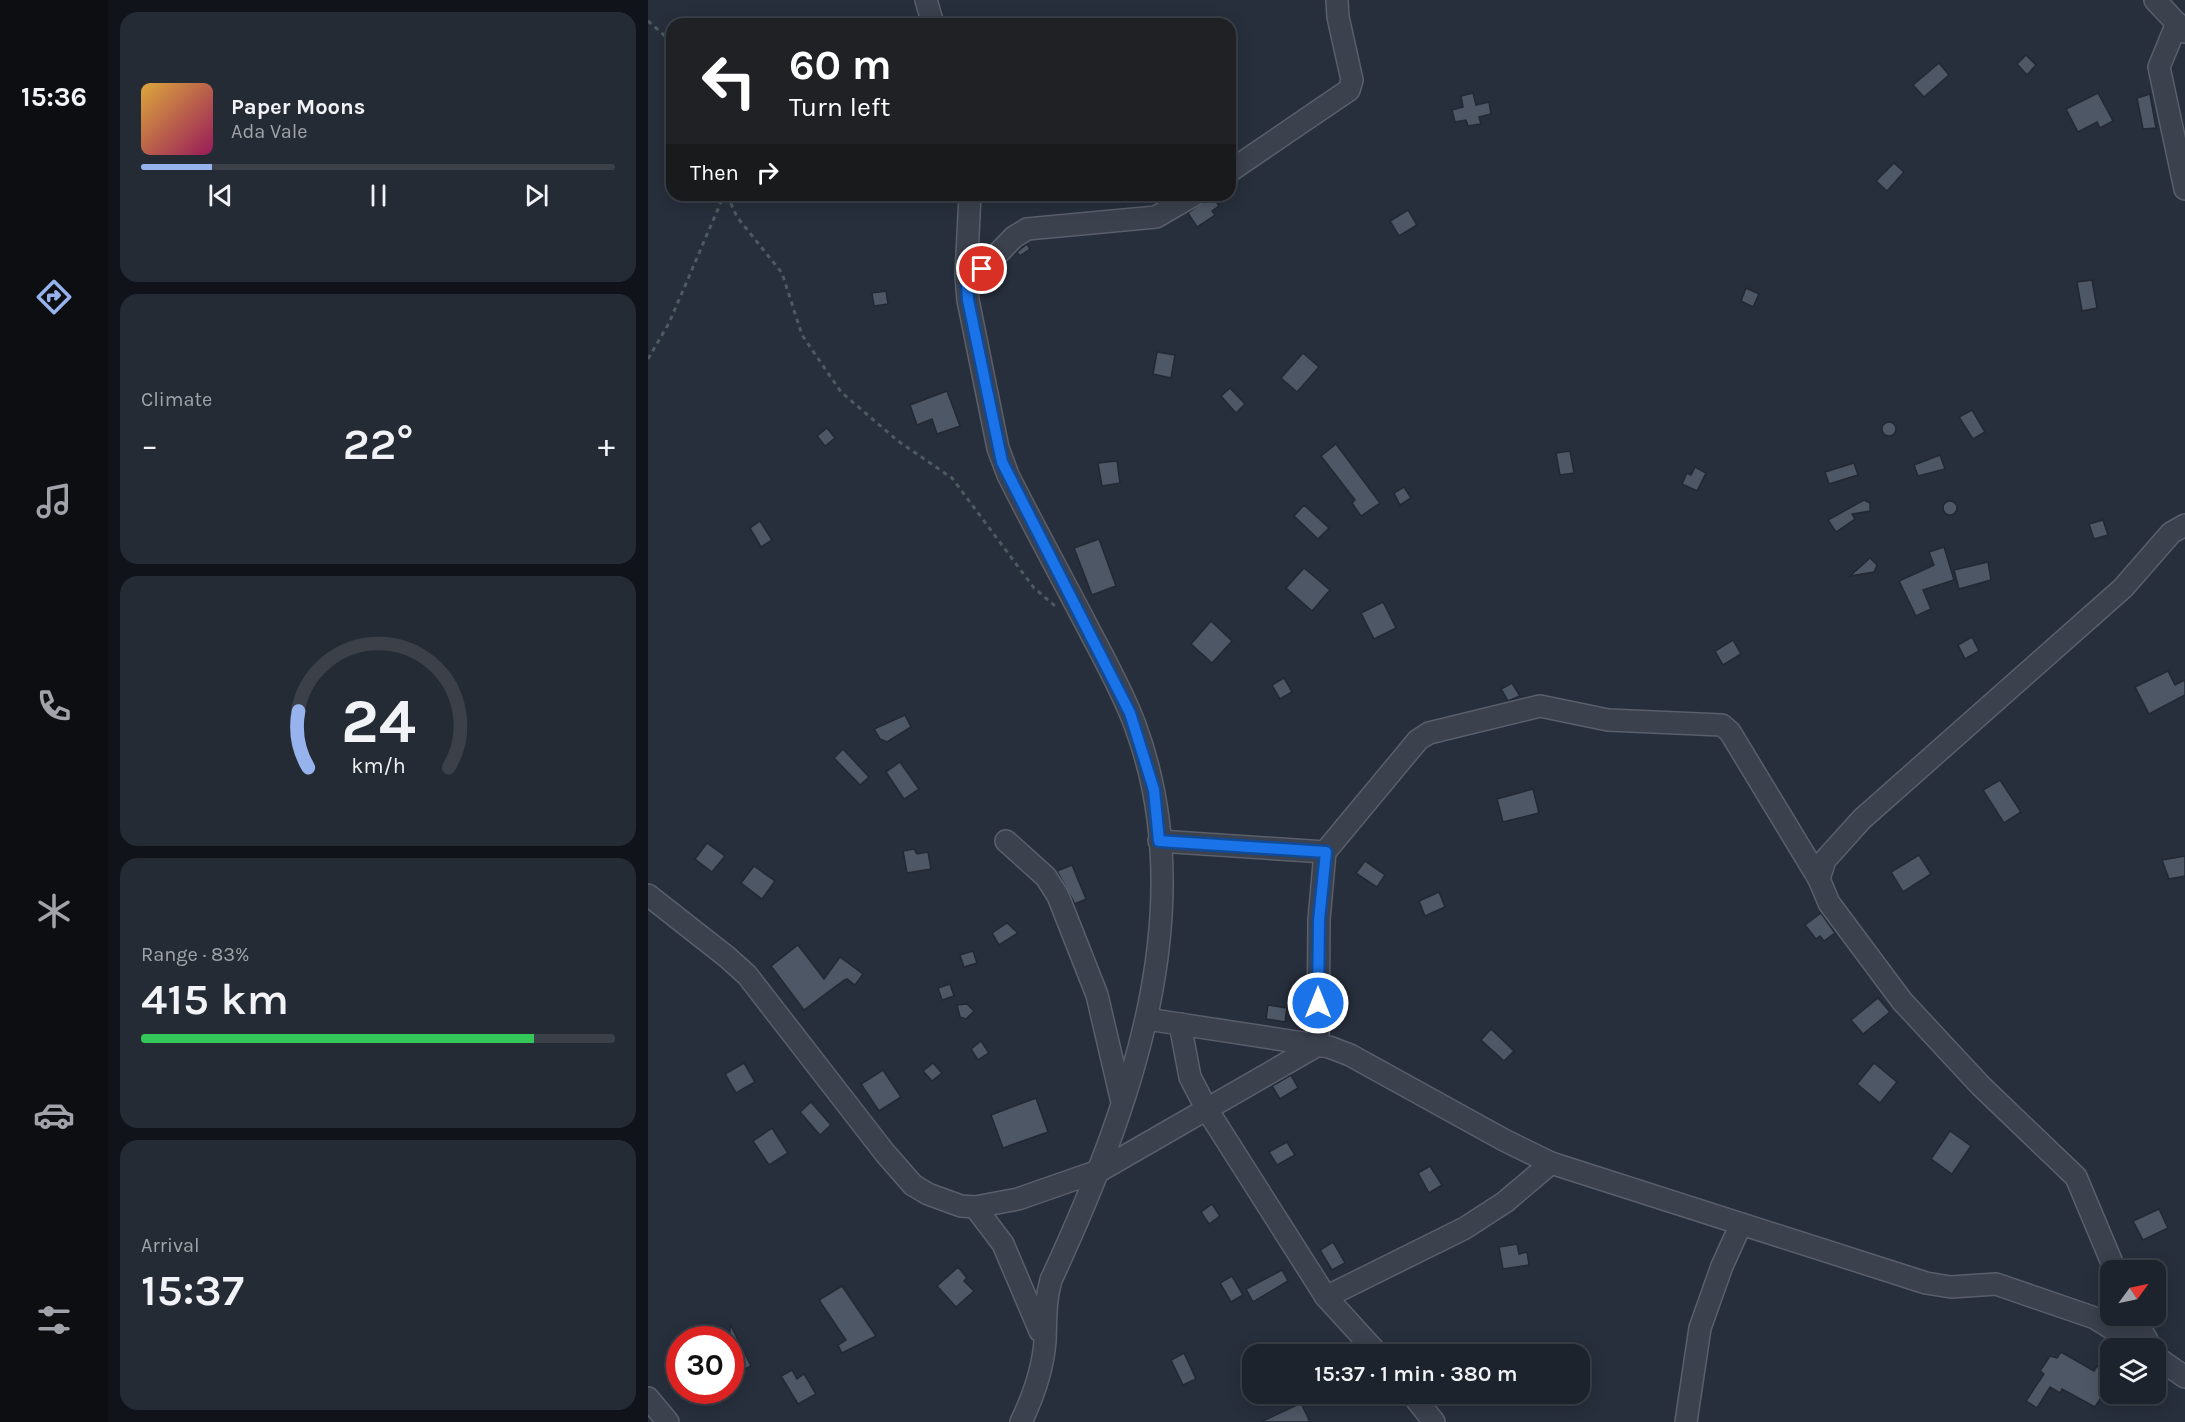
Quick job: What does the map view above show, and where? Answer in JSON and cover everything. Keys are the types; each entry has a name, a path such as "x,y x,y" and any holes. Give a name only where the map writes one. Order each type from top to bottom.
{"street":[{"path":"926,0 931,18"},
{"path":"1236,167 1349,90 1352,80 1338,17 1337,0"},
{"path":"2156,0 2181,28 2159,67 2185,189"},
{"path":"970,201 967,285 1002,462 1128,709 1154,790 1161,880 1159,938 1147,1019 1101,1170 1051,1280 1046,1298 1045,1343 1037,1382 1021,1422"},
{"path":"967,285 1014,237 1027,229 1156,217 1184,201"},
{"path":"1819,879 1825,860 1862,819 2122,588 2171,533 2185,525"},
{"path":"1318,1045 1319,920 1326,852 1418,740 1429,733 1540,706 1608,720 1722,725 1730,732 1819,879 1829,903 1902,1001 1981,1086 2076,1177 2111,1260"},
{"path":"1006,840 1046,877 1058,896 1099,1004 1122,1101"},
{"path":"1159,841 1326,852"},
{"path":"648,896 728,957 747,975 885,1153 913,1185 948,1203 975,1207 1029,1196 1101,1170 1318,1045"},
{"path":"1147,1019 1318,1045 1350,1055 1504,1140 1551,1163 1926,1283 1951,1287 1996,1284 2095,1318 2127,1338"},
{"path":"1180,1024 1190,1077 1206,1108 1326,1297 1369,1344"},
{"path":"1326,1297 1465,1228 1505,1203 1551,1163"},
{"path":"975,1207 995,1231 1006,1250 1045,1343"},
{"path":"1686,1422 1700,1328 1722,1266 1741,1224"},
{"path":"2166,1364 2185,1377"},
{"path":"648,1398 668,1422"},
{"path":"1420,1404 1434,1422"}],"path":[{"path":"648,21 666,37"},
{"path":"648,358 669,323 723,201"},
{"path":"729,201 737,217 782,273 802,335 841,392 898,441 952,478 1034,588 1060,609"}],"building":[{"path":"2026,55 2036,65 2027,75 2017,64"},
{"path":"1939,63 1949,75 1924,97 1913,85"},
{"path":"1473,93 1476,105 1489,102 1491,114 1479,117 1481,124 1468,126 1466,120 1455,122 1452,110 1463,107 1461,96"},
{"path":"2098,93 2113,121 2100,128 2097,122 2078,132 2066,109"},
{"path":"2150,94 2156,128 2143,129 2137,98"},
{"path":"1894,163 1904,172 1887,191 1876,181"},
{"path":"1204,201 1216,201 1219,206 1212,211 1215,215 1197,227 1188,213"},
{"path":"1408,210 1417,225 1399,236 1390,221"},
{"path":"1027,244 1030,249 1020,256 1017,252"},
{"path":"2092,280 2097,308 2082,311 2077,282"},
{"path":"1746,288 1759,294 1753,307 1741,301"},
{"path":"886,291 888,304 874,306 872,293"},
{"path":"1157,352 1175,355 1171,378 1153,374"},
{"path":"1303,353 1319,367 1297,392 1281,378"},
{"path":"1230,388 1245,404 1236,413 1221,396"},
{"path":"947,391 960,426 937,434 932,419 917,425 910,405"},
{"path":"1972,410 1985,432 1973,439 1959,417"},
{"path":"1886,422 1892,422 1896,429 1892,436 1886,436 1882,432 1882,426"},
{"path":"827,428 835,438 825,446 817,436"},
{"path":"1336,444 1380,503 1361,516 1352,503 1355,500 1321,456"},
{"path":"1570,451 1574,473 1560,475 1556,453"},
{"path":"1940,455 1945,469 1918,476 1914,465"},
{"path":"1117,461 1120,483 1102,486 1098,463"},
{"path":"1854,463 1858,475 1829,484 1825,472"},
{"path":"1695,467 1706,473 1697,491 1682,484 1687,473 1691,475"},
{"path":"1404,487 1411,498 1400,505 1394,493"},
{"path":"1864,500 1870,503 1870,511 1852,514 1855,519 1836,532 1828,520"},
{"path":"1947,501 1953,501 1957,508 1953,515 1947,515 1943,511 1943,505"},
{"path":"1304,505 1329,528 1318,539 1294,516"},
{"path":"2103,520 2108,535 2094,539 2089,524"},
{"path":"760,521 772,540 761,547 750,528"},
{"path":"1099,539 1116,586 1092,595 1074,548"},
{"path":"1944,547 1954,580 1923,590 1931,609 1916,616 1899,581 1934,565 1929,552"},
{"path":"1870,558 1877,565 1874,572 1850,576"},
{"path":"1988,562 1991,580 1959,589 1954,570"},
{"path":"1304,568 1330,590 1312,611 1286,588"},
{"path":"1383,602 1396,628 1374,639 1361,613"},
{"path":"1211,621 1232,641 1212,663 1191,644"},
{"path":"1972,637 1979,651 1965,659 1958,645"},
{"path":"1733,640 1741,654 1723,665 1715,651"},
{"path":"2168,671 2175,685 2185,680 2185,695 2149,714 2135,687"},
{"path":"1284,678 1292,692 1280,699 1272,685"},
{"path":"1512,683 1520,696 1508,701 1501,689"},
{"path":"905,715 911,727 887,742 880,739 874,729"},
{"path":"843,749 869,777 860,785 834,758"},
{"path":"900,762 919,789 904,799 886,772"},
{"path":"2000,780 2021,812 2004,823 1983,790"},
{"path":"1533,789 1539,813 1503,822 1497,799"},
{"path":"707,843 725,856 712,872 695,859"},
{"path":"914,849 917,854 928,852 931,869 907,873 903,851"},
{"path":"1919,855 1931,874 1903,892 1891,872"},
{"path":"2185,856 2185,876 2169,879 2162,860"},
{"path":"1365,861 1385,875 1377,887 1356,873"},
{"path":"1072,865 1086,899 1075,904 1057,871"},
{"path":"754,866 775,881 762,899 741,883"},
{"path":"1439,892 1445,907 1425,916 1419,901"},
{"path":"1821,913 1835,933 1824,941 1820,936 1816,939 1805,925"},
{"path":"1007,923 1018,933 999,945 992,933"},
{"path":"798,945 824,979 840,957 863,974 855,985 847,979 804,1010 771,966"},
{"path":"973,951 977,963 964,967 960,955"},
{"path":"950,984 954,996 942,1000 938,988"},
{"path":"1878,998 1890,1012 1863,1034 1851,1020"},
{"path":"967,1004 974,1011 966,1019 960,1017 957,1005"},
{"path":"1268,1005 1287,1008 1285,1022 1266,1019"},
{"path":"1491,1029 1514,1051 1504,1061 1481,1040"},
{"path":"981,1041 989,1053 978,1060 971,1049"},
{"path":"744,1063 755,1082 736,1093 725,1074"},
{"path":"933,1063 942,1073 932,1081 923,1071"},
{"path":"1874,1063 1897,1082 1880,1103 1857,1084"},
{"path":"883,1070 901,1097 879,1111 861,1084"},
{"path":"1291,1075 1298,1088 1280,1099 1272,1086"},
{"path":"1036,1098 1048,1132 1003,1148 991,1115"},
{"path":"811,1102 831,1125 820,1135 800,1112"},
{"path":"772,1128 788,1153 769,1165 753,1141"},
{"path":"1950,1131 1971,1146 1952,1174 1931,1159"},
{"path":"1287,1142 1295,1155 1277,1165 1269,1152"},
{"path":"1430,1166 1442,1185 1429,1193 1418,1173"},
{"path":"1212,1204 1220,1216 1209,1224 1201,1212"},
{"path":"2159,1209 2168,1228 2143,1240 2133,1221"},
{"path":"1333,1242 1345,1263 1332,1270 1320,1250"},
{"path":"1517,1244 1519,1254 1527,1252 1529,1265 1503,1269 1499,1247"},
{"path":"958,1267 967,1278 964,1281 974,1291 956,1307 937,1286"},
{"path":"1282,1270 1288,1281 1253,1302 1246,1289"},
{"path":"1232,1276 1243,1295 1231,1302 1220,1283"},
{"path":"842,1286 876,1336 842,1353 838,1345 846,1340 819,1300"},
{"path":"744,1352 751,1366 744,1369"},
{"path":"2061,1352 2094,1371 2097,1366 2100,1368 2100,1399 2095,1407 2062,1389 2060,1393 2050,1387 2037,1408 2026,1401 2044,1374 2040,1371 2050,1356 2057,1358"},
{"path":"1184,1353 1196,1379 1183,1385 1171,1360"},
{"path":"792,1370 797,1379 804,1374 816,1394 798,1404 781,1376"},
{"path":"1301,1404 1310,1422 1261,1422"}],"route":[{"path":"982,269 967,285 968,300 1002,462 1114,678 1136,727 1154,790 1159,841 1326,852 1319,920 1318,1003"}]}
